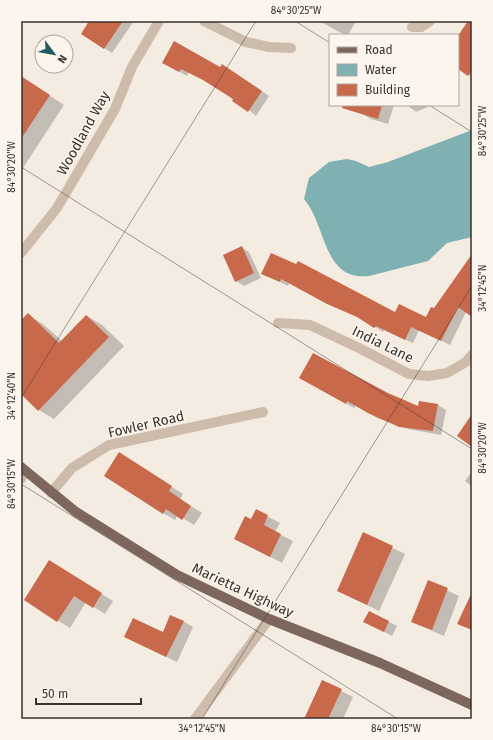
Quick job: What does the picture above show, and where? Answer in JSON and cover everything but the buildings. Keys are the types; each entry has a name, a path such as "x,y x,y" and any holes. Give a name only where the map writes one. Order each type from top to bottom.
{"main road":[{"name":"Marietta Highway","path":"22,473 108,534 177,575 269,619 380,663 472,705"}],"street":[{"name":"Woodland Way","path":"21,253 57,208 115,109 132,67 159,21"},
{"path":"204,21 246,42 269,47 291,48"},
{"path":"412,27 421,27 430,21"},
{"name":"India Lane","path":"278,323 310,325 409,374 428,376 446,373 466,362 472,355"},
{"name":"Fowler Road","path":"51,493 72,468 109,445 263,412"},
{"path":"195,719 269,619"}],"water":[{"path":"472,130 472,237 447,243 428,261 369,276 354,275 342,270 334,261 311,210 304,199 309,178 329,162 347,159 369,167 388,162"}]}
